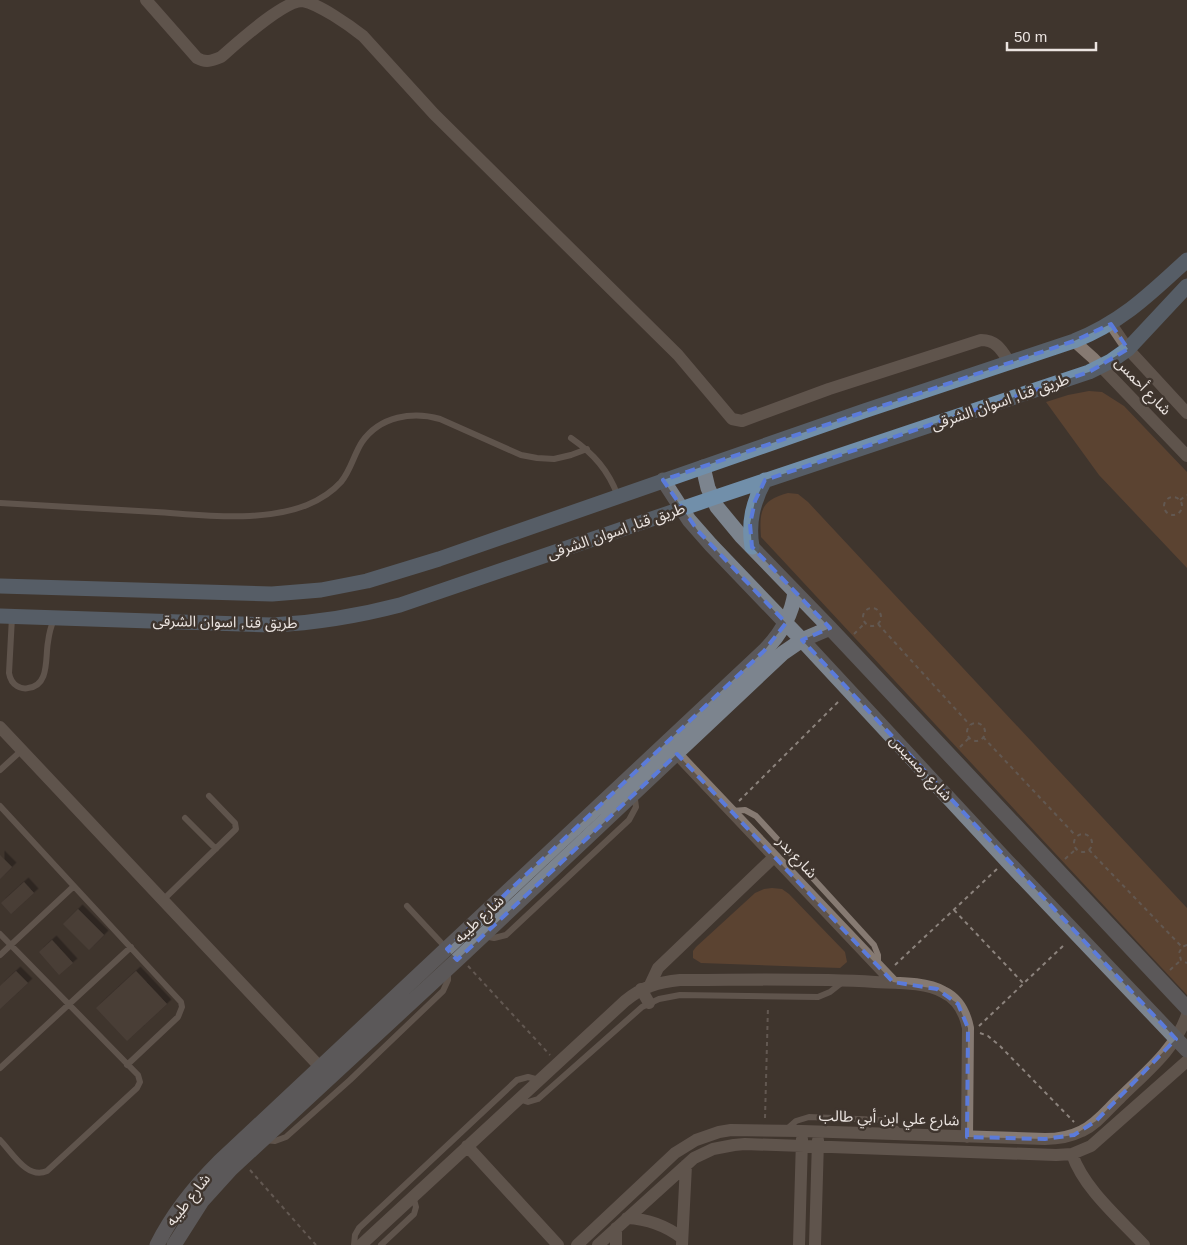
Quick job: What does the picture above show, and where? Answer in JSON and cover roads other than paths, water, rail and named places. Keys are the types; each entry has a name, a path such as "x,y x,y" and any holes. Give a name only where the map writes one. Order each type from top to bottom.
{"main road":[{"name":"طريق قنا, اسوان الشرقى","path":"0,586 247,594 321,590 367,581 414,567 663,480 1074,342 1111,324 1139,304 1187,260"},
{"name":"طريق قنا, اسوان الشرقى","path":"4,618 272,625 298,624 350,617 392,607 1102,367 1128,349 1187,286"},
{"name":"شارع رمسيس","path":"703,467 713,498 724,517 1187,1008"},
{"name":"شارع رمسيس","path":"663,480 704,538 1187,1050"},
{"path":"752,547 750,535 752,512 765,480"},
{"name":"شارع طيبه","path":"157,1245 178,1210 204,1178 764,651 786,623 792,608 795,592"},
{"name":"شارع طيبه","path":"174,1245 202,1201 216,1184 241,1160 455,962 783,653 802,640 830,628"},
{"path":"447,949 455,962"}],"street":[{"path":"146,0 197,58 204,62 220,57 276,12 294,2 302,1 312,4 350,26 363,36 434,114 678,355 732,419 742,421 829,389 981,340 987,340 999,346 1010,363"},
{"name":"شارع أحمس","path":"1111,324 1128,349 1181,402 1187,413"},
{"name":"شارع أحمس","path":"1074,342 1102,367 1187,456"},
{"path":"0,727 320,1067"},
{"name":"شارع بدر","path":"677,754 885,974"},
{"path":"361,1245 518,1098 625,1001 645,987 658,968 774,857"},
{"path":"645,987 680,980 844,980 885,974 937,989 951,997 963,1011 968,1028 967,1137"},
{"path":"645,987 649,1003"},
{"name":"شارع علي ابن أبي طالب","path":"577,1245 685,1146 707,1135 719,1132 732,1130 802,1131 1055,1139 1074,1135 1096,1122 1156,1063 1176,1039 1187,1015"},
{"name":"شارع علي ابن أبي طالب","path":"598,1245 686,1165 703,1153 724,1146 745,1144 1072,1154 1096,1142 1187,1062"},
{"path":"799,1245 802,1131"},
{"path":"815,1245 818,1132"},
{"path":"467,1146 558,1245"},
{"path":"1072,1154 1084,1179 1144,1245"},
{"path":"682,1241 686,1165"},
{"path":"626,1218 656,1223 672,1231 682,1241"},
{"path":"616,1228 616,1245"}],"lane":[{"path":"0,503 216,516 258,514 293,509 320,498 340,483 346,475 362,441 369,434 388,421 400,416 414,414 428,415 440,419 521,455 537,458 554,458 571,455 587,449"},
{"path":"571,438 587,449 606,470 618,496"},
{"path":"4,618 8,673 11,681 17,687 26,689 34,688 41,682 44,676 48,640 55,618"},
{"path":"0,770 22,750"},
{"path":"163,900 234,832 236,826 233,820 209,796"},
{"path":"0,806 178,997 182,1007 178,1017 127,1065"},
{"path":"731,811 745,810 756,816 874,945 885,974"},
{"path":"185,818 216,849"},
{"path":"0,955 74,886"},
{"path":"407,906 447,949"},
{"path":"0,934 139,1078 139,1085 46,1171 37,1174 28,1170 0,1140"},
{"path":"0,1068 131,947"},
{"path":"518,1098 528,1102 538,1098 634,1013 659,998 680,995 818,997 830,992 844,980"},
{"path":"354,1245 355,1235 359,1228 517,1080 528,1077 539,1080"},
{"path":"786,1131 796,1121 809,1117 882,1120 893,1125 900,1135"},
{"path":"381,1245 414,1214 416,1207 413,1196"}]}
